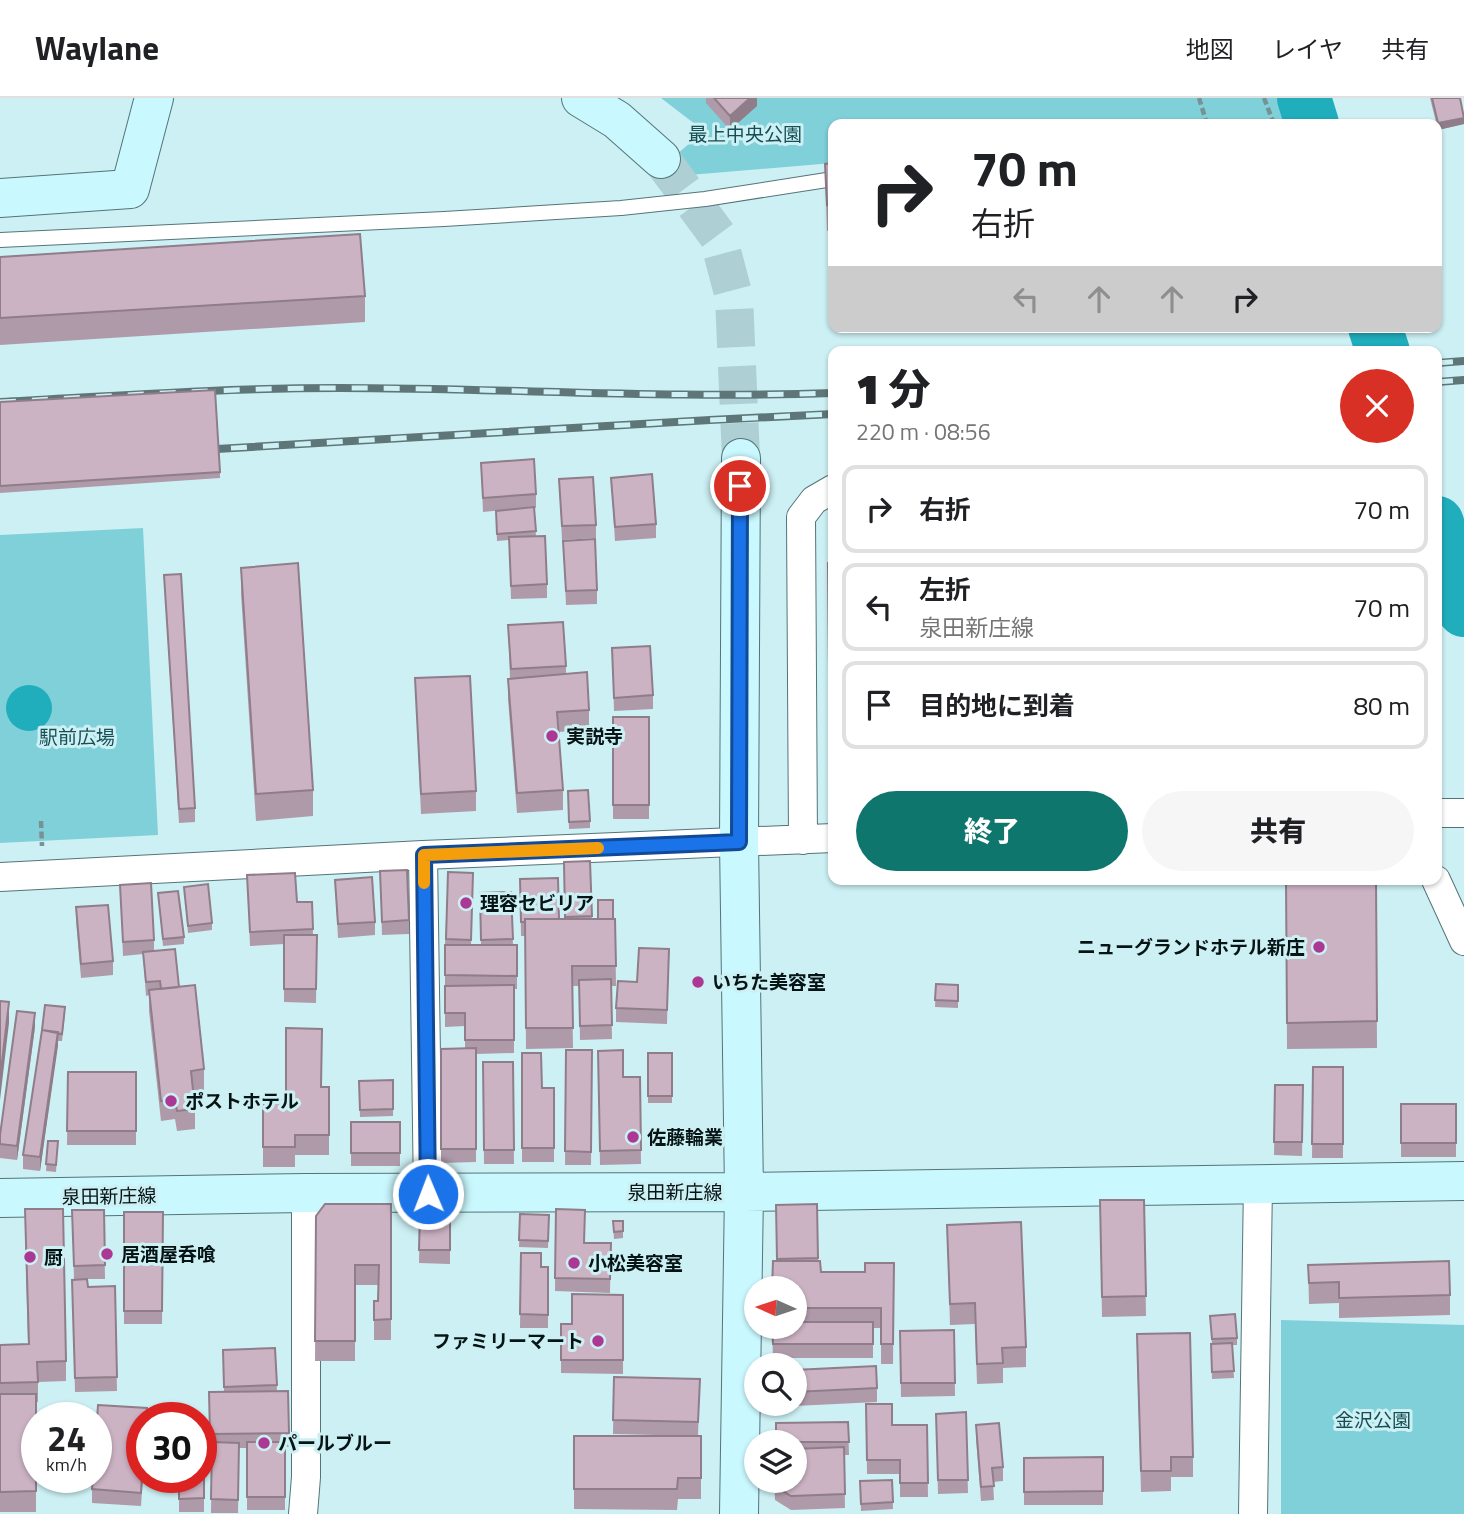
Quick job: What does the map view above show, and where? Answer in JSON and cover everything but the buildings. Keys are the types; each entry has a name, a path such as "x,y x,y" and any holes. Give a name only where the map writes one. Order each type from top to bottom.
{"main road":[{"path":"0,198 130,189 154,98"},
{"path":"581,98 617,120 661,159"},
{"name":"泉田新庄線","path":"0,1198 306,1193 744,1192 739,842 741,458"},
{"path":"738,1514 744,1192 1464,1181"}],"street":[{"path":"803,840 801,517 814,500 828,492"},
{"path":"0,877 424,855 828,838"},
{"path":"424,855 428,1194"},
{"path":"1438,885 1464,941"},
{"path":"1253,1514 1258,1183"},
{"path":"303,1514 306,1477 306,1193"}],"lane":[{"path":"0,240 621,208 705,199 828,180"}],"path":[{"path":"1199,98 1205,119"},
{"path":"1264,98 1271,119"}],"green space":[{"name":"最上中央公園","path":"661,98 1278,98 1284,119 828,119 828,163 665,177 663,166 704,131"},
{"name":"駅前広場","path":"143,528 158,835 0,843 0,535"},
{"name":"金沢公園","path":"1281,1320 1464,1325 1464,1514 1281,1514"}],"shaded area":[{"path":"29,685 45,692 52,708 45,724 29,731 13,724 6,708 13,692"}],"waterway":[{"path":"1304,98 1310,119"},
{"path":"1377,333 1381,346"},
{"path":"1442,539 1464,610"}],"tunnel":[{"path":"661,159 718,236 734,297 741,458"}],"railway":[{"path":"1442,363 1464,361"},
{"path":"1442,382 1464,380"},
{"path":"0,402 297,388 709,395 828,393"},
{"path":"199,450 828,414"}],"slow traffic":[{"path":"424,883 424,855 598,848"}],"place":[{"name":"実説寺","path":"552,736"},
{"name":"理容セビリア","path":"466,903"},
{"name":"ニューグランドホテル新庄","path":"1319,947"},
{"name":"いちた美容室","path":"698,982"},
{"name":"ポストホテル","path":"171,1101"},
{"name":"佐藤輪業","path":"633,1137"},
{"name":"居酒屋呑喰","path":"107,1254"},
{"name":"厨","path":"30,1257"},
{"name":"小松美容室","path":"574,1263"},
{"name":"ファミリーマート","path":"598,1341"},
{"name":"パールブルー","path":"264,1443"}],"route":[{"path":"428,1194 424,855 739,842 740,486"}]}
